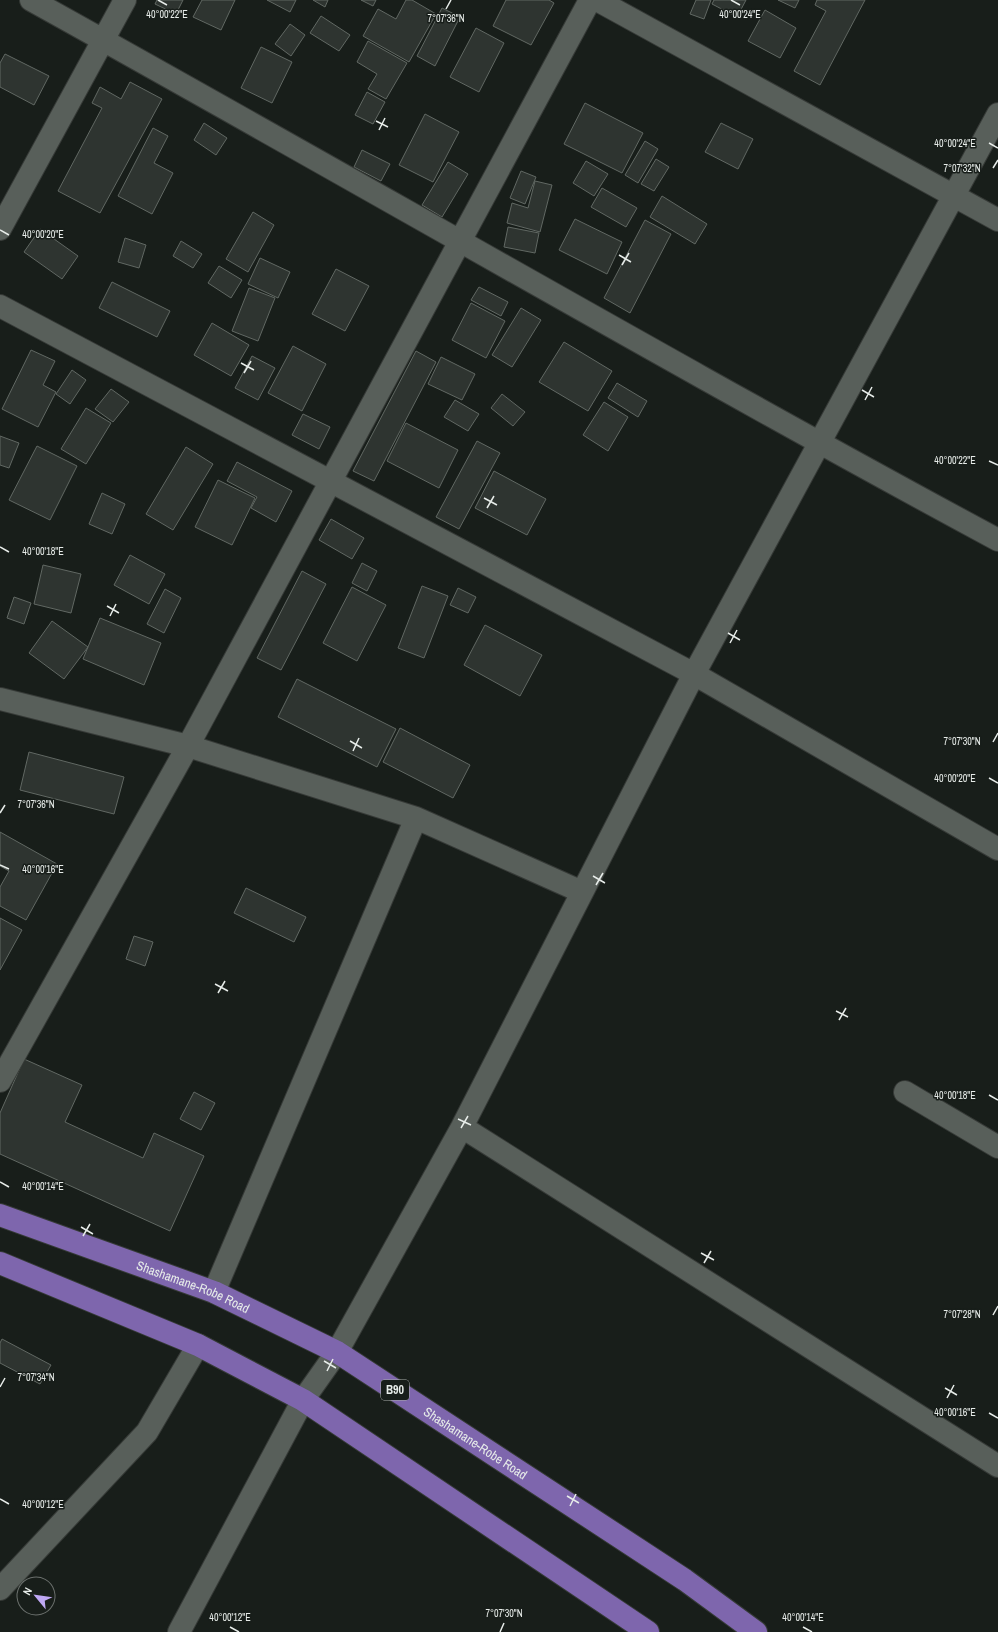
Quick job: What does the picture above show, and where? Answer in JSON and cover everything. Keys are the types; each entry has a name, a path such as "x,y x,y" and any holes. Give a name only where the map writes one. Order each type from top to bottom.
{"main road":[{"name":"Shashamane-Robe Road","path":"0,1215 214,1292 337,1352 685,1580 756,1632"},
{"path":"0,1263 198,1345 303,1400 646,1631"}],"street":[{"path":"31,0 461,240 820,444 998,540"},
{"path":"0,230 125,0"},
{"path":"0,1081 188,746 590,0"},
{"path":"597,0 998,220"},
{"path":"179,1632 303,1400 337,1352 462,1127 694,674 998,114"},
{"path":"0,306 694,674 998,849"},
{"path":"0,699 188,746 416,818 582,892"},
{"path":"214,1292 416,818"},
{"path":"905,1092 998,1147"},
{"path":"462,1127 998,1466"},
{"path":"0,1589 147,1432 198,1345"}],"building":[{"path":"157,0 183,0 176,14 155,4"},
{"path":"202,0 235,0 221,30 193,17"},
{"path":"267,0 296,0 290,12"},
{"path":"313,0 328,0 325,7"},
{"path":"361,0 376,0 373,6"},
{"path":"406,0 412,0 436,14 409,62 363,36 378,9 396,19"},
{"path":"506,0 549,0 554,3 531,45 493,26"},
{"path":"696,0 711,0 704,19 690,14"},
{"path":"714,0 746,0 737,17 712,4"},
{"path":"778,0 799,0 795,8"},
{"path":"817,0 865,0 820,85 794,71 826,11 815,5"},
{"path":"442,8 460,17 435,66 417,56"},
{"path":"765,10 796,28 780,58 748,41"},
{"path":"321,16 350,35 339,51 310,33"},
{"path":"290,24 305,35 291,56 275,44"},
{"path":"476,28 504,43 479,92 450,77"},
{"path":"368,41 407,63 386,99 368,89 377,74 357,62"},
{"path":"261,47 292,62 272,103 241,88"},
{"path":"5,54 49,76 34,105 0,87 0,63"},
{"path":"130,82 162,99 100,213 58,191 102,108 92,103 100,87 121,99"},
{"path":"367,92 385,102 373,124 355,115"},
{"path":"585,103 643,133 622,173 564,144"},
{"path":"425,114 459,132 433,182 399,165"},
{"path":"204,123 227,138 216,155 194,140"},
{"path":"721,123 753,139 738,169 705,152"},
{"path":"153,128 168,136 154,163 173,173 152,214 118,196"},
{"path":"645,141 658,149 638,183 625,175"},
{"path":"362,150 390,164 381,181 354,167"},
{"path":"656,159 669,167 654,191 641,184"},
{"path":"586,161 608,174 594,196 573,183"},
{"path":"448,162 468,174 442,217 422,205"},
{"path":"521,171 536,177 525,204 510,198"},
{"path":"535,181 552,185 540,232 507,223 512,203 528,208"},
{"path":"602,188 637,208 626,227 591,207"},
{"path":"662,196 707,224 695,244 650,217"},
{"path":"253,212 274,225 248,272 226,259"},
{"path":"575,219 622,242 607,274 559,250"},
{"path":"645,220 671,234 630,313 604,298"},
{"path":"508,227 539,233 535,253 504,247"},
{"path":"40,229 78,256 62,279 24,252"},
{"path":"125,238 146,245 139,268 118,262"},
{"path":"181,241 202,254 193,268 173,256"},
{"path":"260,258 290,272 278,298 248,284"},
{"path":"219,266 242,280 231,298 208,283"},
{"path":"336,269 369,286 345,331 312,314"},
{"path":"112,282 170,311 157,337 99,308"},
{"path":"479,287 508,302 501,316 471,300"},
{"path":"249,288 275,298 258,341 232,331"},
{"path":"471,303 505,321 486,358 452,340"},
{"path":"521,308 541,320 512,367 492,355"},
{"path":"212,323 249,345 231,376 194,355"},
{"path":"564,342 612,371 588,411 539,382"},
{"path":"293,346 326,364 302,411 268,393"},
{"path":"31,350 55,361 43,385 56,392 38,427 2,409"},
{"path":"416,351 436,362 374,481 353,471"},
{"path":"252,356 275,368 258,400 235,388"},
{"path":"441,357 475,374 462,400 428,384"},
{"path":"72,370 86,380 70,404 56,394"},
{"path":"617,383 647,401 638,417 608,398"},
{"path":"111,389 129,402 113,422 95,409"},
{"path":"502,394 525,412 513,426 491,408"},
{"path":"455,400 479,414 468,431 444,417"},
{"path":"604,402 628,417 608,451 583,435"},
{"path":"86,408 111,423 86,464 61,449"},
{"path":"303,414 330,427 319,449 292,435"},
{"path":"406,423 458,450 439,488 387,461"},
{"path":"0,436 19,443 9,468 0,465"},
{"path":"477,441 500,453 459,529 436,517"},
{"path":"37,446 77,466 50,520 9,500"},
{"path":"186,447 213,464 173,530 146,514"},
{"path":"237,462 292,491 276,522 251,508 257,497 227,481"},
{"path":"494,471 546,499 527,535 475,508"},
{"path":"218,480 255,498 232,545 195,527"},
{"path":"102,493 125,504 112,534 89,524"},
{"path":"331,519 364,538 352,559 319,540"},
{"path":"130,555 165,574 149,604 114,585"},
{"path":"362,563 377,571 367,591 352,583"},
{"path":"43,565 81,574 71,613 34,604"},
{"path":"302,571 326,584 281,670 257,658"},
{"path":"422,586 448,596 424,658 398,648"},
{"path":"352,587 386,605 357,661 323,643"},
{"path":"458,588 476,597 468,613 450,605"},
{"path":"165,589 181,598 164,633 147,624"},
{"path":"14,597 31,603 24,624 7,618"},
{"path":"100,618 161,643 144,685 83,659"},
{"path":"52,621 88,647 64,679 29,653"},
{"path":"485,625 542,655 520,696 464,665"},
{"path":"297,679 396,729 377,767 278,717"},
{"path":"400,728 470,765 453,798 383,762"},
{"path":"29,752 124,777 114,814 20,790"},
{"path":"0,832 57,864 26,920 0,906 0,887 9,871 0,866"},
{"path":"246,888 306,917 294,942 234,913"},
{"path":"0,918 22,930 0,970"},
{"path":"134,936 153,942 145,966 126,959"},
{"path":"24,1059 82,1085 65,1122 143,1158 154,1133 204,1156 170,1231 0,1154 0,1113"},
{"path":"194,1092 215,1103 201,1130 180,1119"},
{"path":"2,1339 51,1365 40,1384 0,1363 0,1343"}]}
